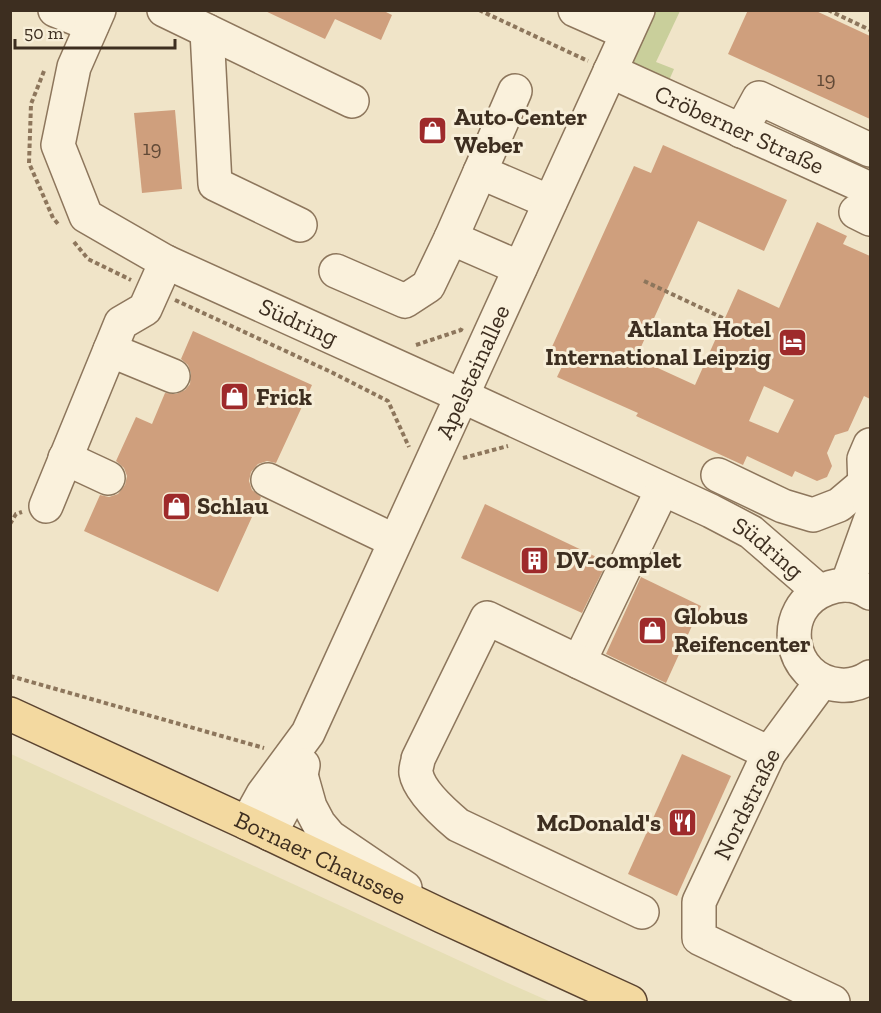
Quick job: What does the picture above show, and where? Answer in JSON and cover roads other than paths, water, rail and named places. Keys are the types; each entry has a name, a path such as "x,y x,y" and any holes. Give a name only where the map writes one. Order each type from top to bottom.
{"main road":[{"name":"Bornaer Chaussee","path":"10,714 630,1002"}],"street":[{"path":"55,10 95,18"},
{"path":"164,10 352,100"},
{"path":"575,10 633,22"},
{"name":"Südring","path":"95,18 74,67 58,145 86,216 166,262 711,512 757,559 835,594"},
{"name":"Apelsteinallee","path":"259,828 262,794 308,733 633,22"},
{"path":"207,31 215,184 300,225"},
{"name":"Cröberner Straße","path":"610,71 741,131 866,207"},
{"path":"336,271 405,301 428,286 515,91"},
{"path":"741,131 759,98 870,150"},
{"path":"480,172 550,202"},
{"path":"451,238 520,268"},
{"path":"46,506 121,323 145,309 166,262"},
{"path":"110,350 173,376"},
{"path":"718,475 783,506 813,515 868,494 864,459 870,445"},
{"path":"65,458 108,478"},
{"path":"268,480 395,541"},
{"path":"579,662 662,489"},
{"path":"870,521 835,594 796,620 794,640 800,659 815,675 834,684 846,685 864,681 870,677"},
{"path":"642,912 458,825 438,808 423,787 416,772 418,759 487,618 769,753"},
{"name":"Nordstraße","path":"815,675 793,696 769,753 699,902 699,938 833,1002"},
{"name":"Apelsteinallee","path":"308,733 301,775 310,807 319,824 330,837 442,916"},
{"name":"Apelsteinallee","path":"259,828 301,775"}],"place":[{"name":"Auto-Center Weber","path":"433,131"},
{"name":"Atlanta Hotel International Leipzig","path":"792,343"},
{"name":"Frick","path":"235,397"},
{"name":"Schlau","path":"176,506"},
{"name":"DV-complet","path":"535,560"},
{"name":"Globus Reifencenter","path":"653,630"},
{"name":"McDonald's","path":"682,823"}]}
